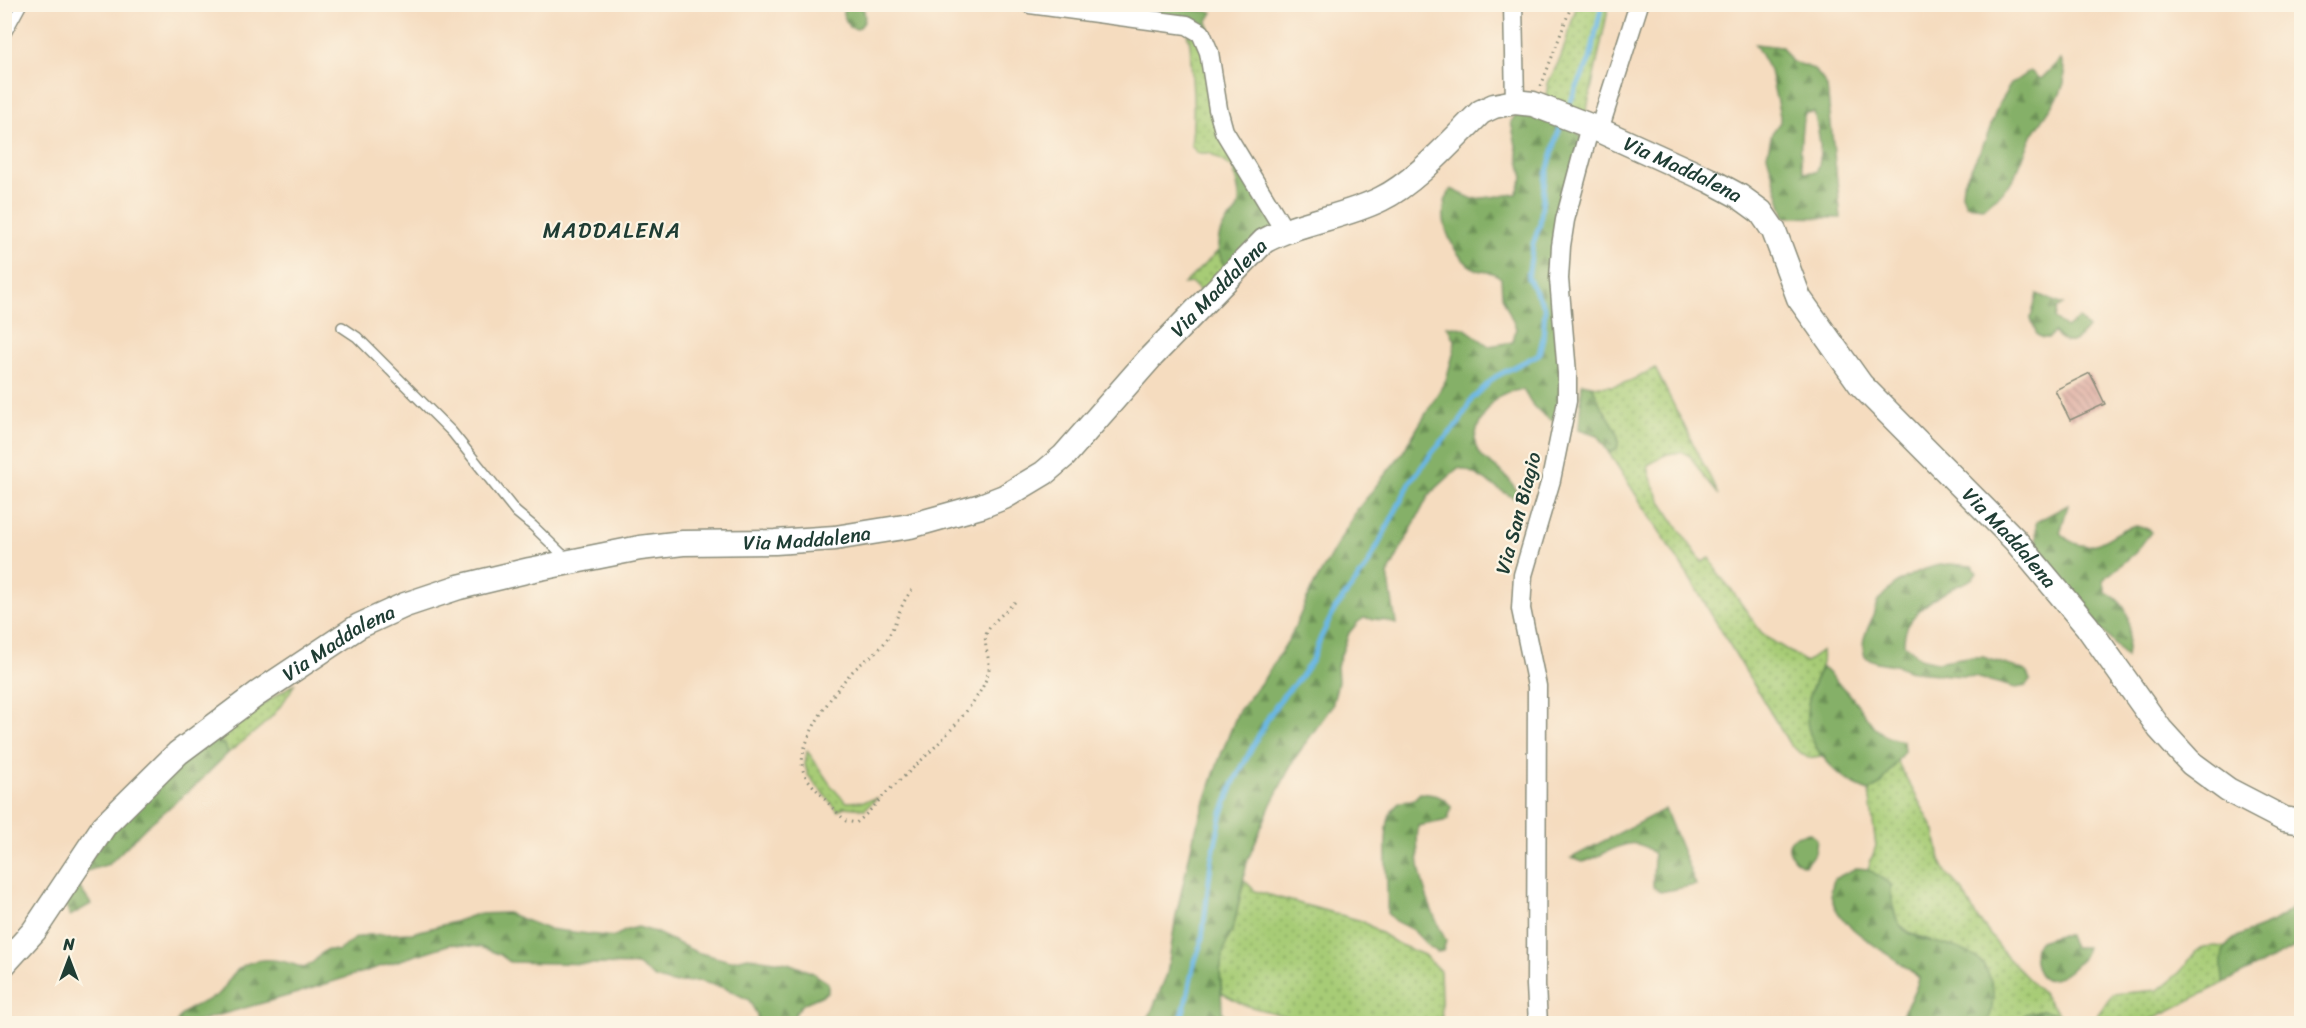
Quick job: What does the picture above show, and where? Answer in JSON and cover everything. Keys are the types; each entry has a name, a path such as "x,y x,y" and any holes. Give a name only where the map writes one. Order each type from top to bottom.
{"street":[{"path":"1030,4 1187,25 1201,33 1209,52 1224,131 1284,230"},
{"path":"1513,4 1532,105"},
{"name":"Via San Biagio","path":"1538,1023 1536,985 1537,686 1526,636 1521,591 1523,575 1551,480 1568,400 1568,373 1559,279 1565,220 1591,127 1639,4"},
{"name":"Via Maddalena","path":"4,964 34,931 104,826 178,753 257,694 358,626 405,605 459,587 640,548 683,543 775,542 835,538 910,526 981,506 1004,497 1044,473 1064,456 1150,358 1264,242 1284,230 1336,216 1383,198 1405,184 1481,112 1494,106 1532,105 1591,127 1709,180 1739,196 1761,212 1774,231 1799,298 1861,385 2015,540 2087,626 2160,729 2191,763 2228,790 2284,819 2301,822"}],"lane":[{"path":"4,37 22,4"},
{"path":"342,327 357,337 453,432 516,512 570,562"}],"path":[{"path":"1532,105 1572,4"},
{"path":"912,590 906,596 889,636 882,646 861,663 836,691 809,736 804,750 802,765 804,775 846,821 855,824 921,763 965,712 982,688 989,669 985,644 987,633 1015,602"}],"green space":[{"path":"844,5 862,5 865,18 863,24 857,29 849,27 843,14"},
{"path":"1052,5 1147,5 1213,12 1207,22 1210,30 1196,21"},
{"path":"1577,5 1609,5 1586,114 1545,101 1548,83 1561,57"},
{"path":"1187,34 1201,38 1238,158 1233,168 1210,153 1197,153 1191,145 1193,93 1190,45"},
{"path":"1755,44 1782,47 1792,62 1813,70 1827,87 1841,218 1785,217 1767,155 1772,133 1780,122 1770,71","holes":["1814,112 1820,143 1819,166 1816,172 1804,172 1801,161 1802,126 1805,113"]},
{"path":"2061,59 2065,73 2060,94 2033,134 2014,178 1998,196 1983,207 1966,205 1962,194 1963,184 1986,139 1999,103 2011,84 2030,71 2041,79"},
{"path":"1516,114 1528,115 1573,128 1583,139 1563,219 1562,425 1539,411 1523,390 1502,394 1491,404 1478,427 1475,440 1477,450 1510,481 1517,493 1514,498 1479,476 1458,468 1429,495 1388,574 1396,624 1364,618 1349,633 1337,666 1338,682 1332,706 1295,758 1271,804 1247,862 1234,925 1225,946 1220,970 1222,1010 1226,1023 1143,1024 1150,1015 1167,974 1176,916 1194,835 1217,765 1238,712 1264,679 1291,636 1310,592 1357,510 1403,452 1446,380 1455,340 1447,326 1464,328 1489,346 1513,342 1516,328 1502,296 1501,278 1475,269 1461,257 1450,240 1444,221 1444,211 1445,200 1451,189 1473,199 1516,194 1523,178 1511,122"},
{"path":"1238,158 1279,225 1227,270 1219,252 1218,239 1223,227 1239,205 1233,168"},
{"path":"1218,251 1227,270 1204,295 1192,283 1184,284"},
{"path":"2037,294 2063,305 2057,309 2055,319 2066,328 2079,318 2088,328 2071,342 2063,341 2054,332 2049,338 2037,335 2031,318"},
{"path":"1655,368 1719,495 1690,456 1682,452 1667,454 1648,465 1656,490 1662,503 1702,562 1710,558 1719,575 1763,635 1806,662 1822,651 1822,664 1811,692 1808,711 1810,729 1821,756 1808,758 1790,745 1689,577 1609,453 1617,449 1618,436 1591,385 1617,385"},
{"path":"1582,383 1591,385 1594,389 1616,430 1617,449 1609,453 1597,435 1579,429"},
{"path":"2068,505 2060,533 2074,543 2087,546 2099,543 2130,527 2140,526 2151,532 2135,553 2103,580 2106,592 2116,598 2126,612 2129,628 2126,657 2037,554 2036,522"},
{"path":"1950,564 1972,566 1977,573 1920,610 1908,625 1904,644 1920,658 1937,662 1983,657 2026,671 2030,680 2026,686 2016,688 1975,677 1914,672 1865,657 1863,643 1865,635 1878,602 1886,593 1911,575 1931,567"},
{"path":"1822,667 1852,697 1874,727 1887,737 1903,741 1904,751 1881,784 1869,791 1853,784 1830,765 1813,741 1807,718 1808,706 1810,693"},
{"path":"295,683 273,715 228,753 225,745 208,740"},
{"path":"213,738 225,745 228,753 197,784 146,827 109,864 80,873 79,887 91,904 70,916 63,898 78,875 94,853 151,792"},
{"path":"807,751 830,784 847,802 877,798 865,809 844,807 838,811 808,775 805,765"},
{"path":"1897,761 1935,831 1940,860 1947,874 1962,890 1976,916 2006,956 2061,1016 2037,1011 2027,1014 2017,1023 1987,1023 1989,1020 1930,940 1912,934 1898,923 1891,900 1891,885 1868,869 1876,846 1869,791 1881,784"},
{"path":"1420,793 1442,798 1451,807 1448,820 1418,826 1418,856 1423,885 1446,941 1443,951 1437,952 1413,930 1395,921 1387,913 1386,840 1389,817 1400,802 1412,801"},
{"path":"1665,809 1696,885 1660,892 1653,886 1654,854 1637,844 1620,846 1583,862 1571,858"},
{"path":"1810,833 1817,839 1815,853 1805,865 1793,857 1789,845 1797,836"},
{"path":"1856,868 1868,869 1891,885 1894,913 1907,932 1965,951 1978,960 1988,973 1993,992 1991,1012 1987,1023 1902,1024 1899,1020 1919,978 1854,930 1835,907 1831,894 1834,879"},
{"path":"1244,880 1255,891 1362,921 1398,944 1424,955 1440,971 1442,1023 1311,1023 1244,1005 1222,993 1220,970 1225,946 1234,925"},
{"path":"2301,896 2301,944 2224,983 2222,958 2228,944 2240,936 2277,920"},
{"path":"507,913 548,929 613,937 638,927 655,932 696,952 730,961 748,957 788,963 813,973 828,983 828,992 802,1005 791,1023 758,1023 757,1015 749,1000 725,988 699,981 671,983 655,978 637,965 510,962 499,954 480,947 451,944 291,995 191,1023 177,1023 183,1013 219,993 238,969 255,961 274,960 303,968 314,962 323,952 338,951 356,938 367,935 412,933 477,914"},
{"path":"2059,935 2068,935 2073,947 2087,947 2082,957 2069,971 2058,978 2047,979 2039,974 2037,969 2035,947 2040,941"},
{"path":"2212,946 2227,947 2222,960 2224,983 2144,1023 2095,1024 2098,1014 2113,994 2158,990 2180,972 2197,950"},
{"path":"2042,1010 2061,1016 2070,1023 2017,1023 2025,1014"}],"building":[{"path":"2090,373 2105,404 2070,420 2055,390"}],"waterway":[{"path":"1566,111 1590,59 1602,4"},
{"path":"1180,1024 1193,967 1202,940 1211,863 1222,813 1234,782 1269,716 1312,660 1335,609 1366,568 1411,481 1435,449 1459,423 1471,400 1495,377 1539,354 1543,338 1545,308 1528,278 1533,244 1540,224 1545,179 1561,123"}],"district":[{"name":"MADDALENA","path":"612,230"}]}
